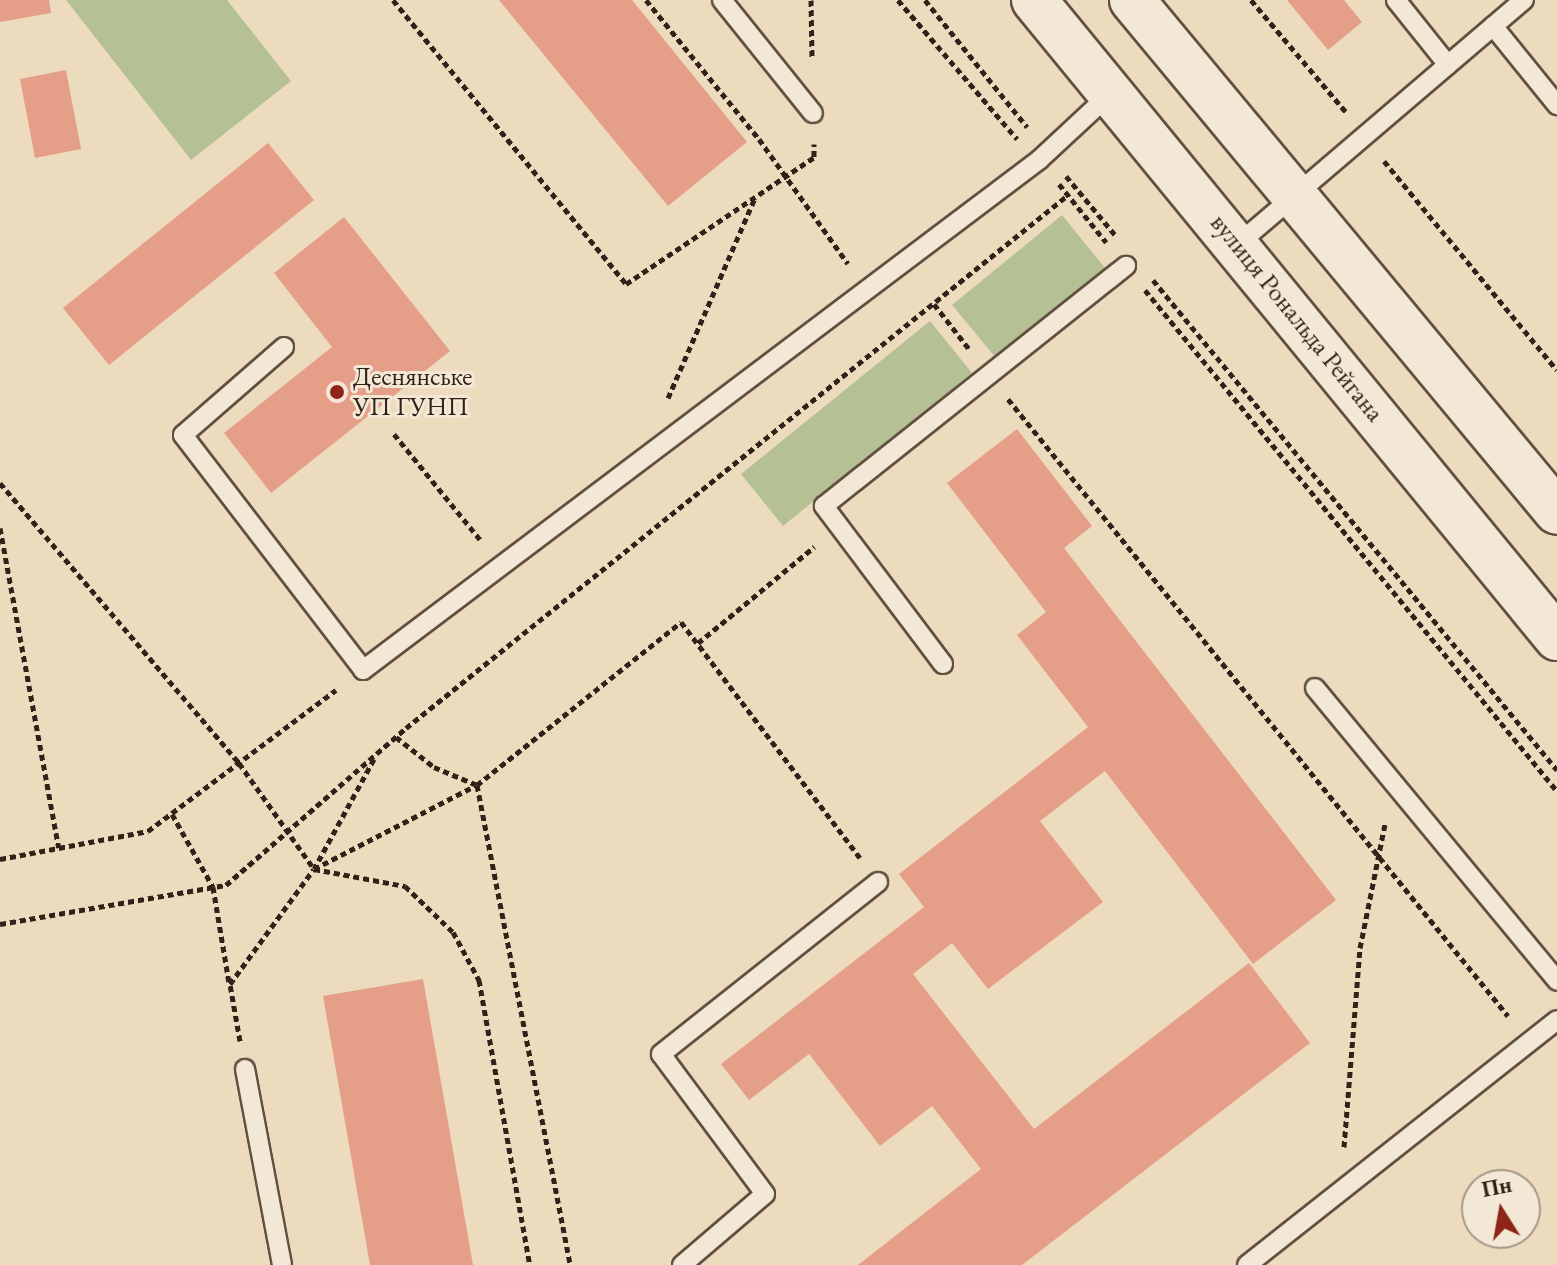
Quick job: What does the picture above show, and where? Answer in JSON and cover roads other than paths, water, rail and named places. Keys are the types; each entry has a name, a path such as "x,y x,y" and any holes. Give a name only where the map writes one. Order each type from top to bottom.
{"main road":[{"name":"вулиця Рональда Рейгана","path":"1034,0 1109,95 1238,244 1557,638"},
{"path":"1132,0 1557,512"}],"lane":[{"path":"722,0 813,113"},
{"path":"1396,0 1448,65"},
{"path":"1238,244 1524,0"},
{"path":"1493,26 1557,105"},
{"path":"284,347 183,435 363,670 1043,156 1109,95"},
{"path":"943,664 824,506 989,375 1135,268"},
{"path":"1315,688 1557,981"},
{"path":"682,1265 765,1194 661,1054 878,882"},
{"path":"1247,1265 1557,1020"},
{"path":"245,1069 282,1265"}],"place":[{"name":"Деснянське УП ГУНП","path":"337,392"}]}
